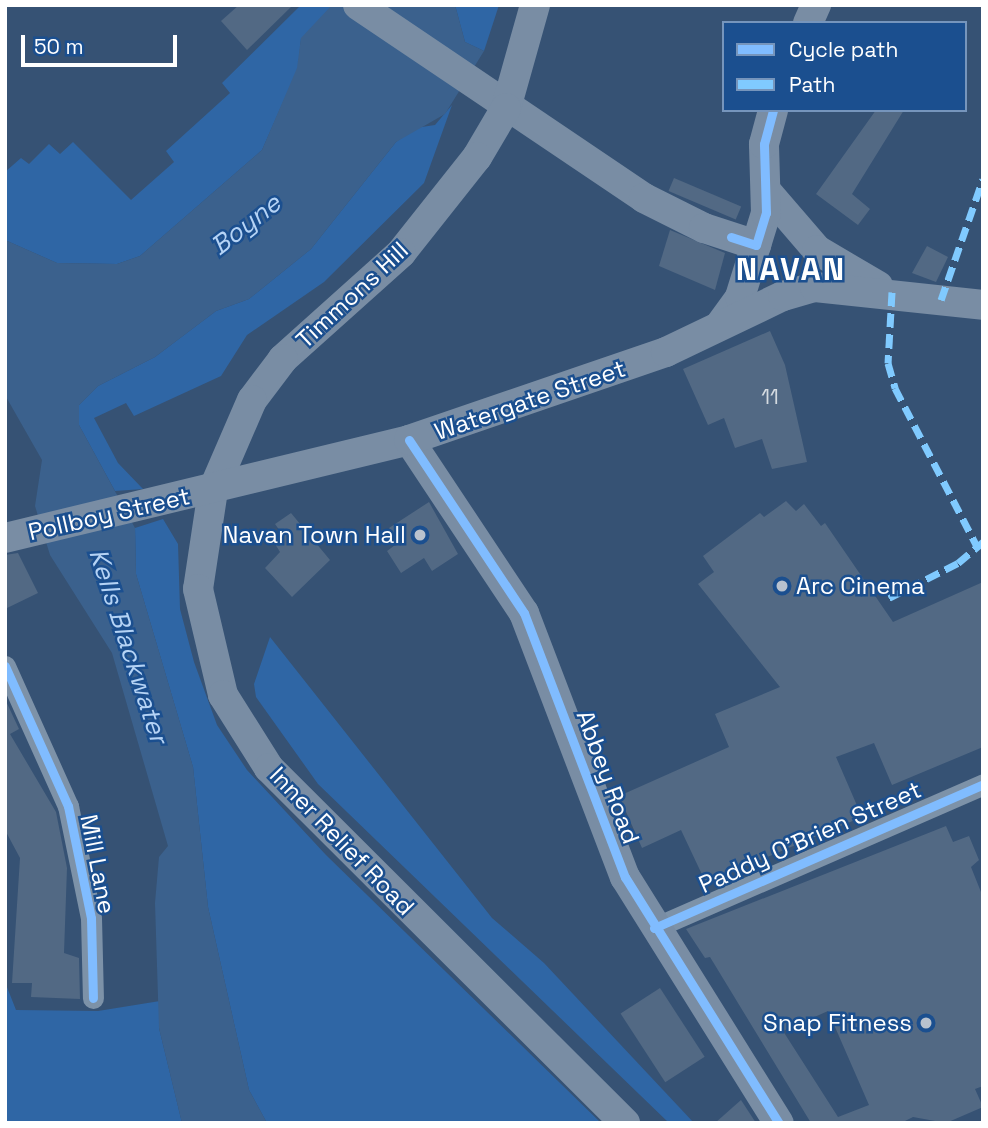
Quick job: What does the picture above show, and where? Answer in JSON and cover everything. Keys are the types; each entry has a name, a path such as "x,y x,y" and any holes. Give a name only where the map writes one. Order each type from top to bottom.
{"main road":[{"path":"358,5 469,84 663,209 756,245"},
{"name":"Timmons Hill","path":"213,490 234,431 260,389 283,359 401,253 449,196 506,108 535,5"},
{"path":"809,21 816,5"},
{"path":"720,326 740,297 756,245 768,193 764,144 772,112"},
{"path":"768,193 817,250 892,292"},
{"name":"Watergate Street","path":"213,490 409,440 561,391 815,287 892,292 983,305"},
{"name":"Abbey Road","path":"409,440 524,613 597,811 654,928 779,1123"},
{"name":"Pollboy Street","path":"10,537 138,505 213,490"},
{"name":"Inner Relief Road","path":"213,490 199,559 202,623 223,695 241,729 306,808 625,1123"}],"street":[{"name":"Mill Lane","path":"5,666 68,806 91,918 93,998"},
{"name":"Paddy O'Brien Street","path":"654,928 983,784"}],"shaded area":[{"path":"301,5 332,6 301,39 298,68 262,150 140,256 117,264 57,263 5,240 5,172 21,158 29,164 49,144 60,154 73,142 131,200 174,162 166,151 230,93 222,83"},
{"path":"455,5 499,5 484,51 465,42"},
{"path":"452,105 424,183 324,282 247,335 221,376 134,416 126,403 94,418 118,463 143,489 115,491 79,425 79,405 98,386 155,357 216,311 249,299 311,249 396,142 415,128 435,125"},
{"path":"163,519 178,544 180,609 194,662 217,725 247,770 326,855 601,1123 267,1123 249,1090 208,907 193,767 136,574 135,528"},
{"path":"270,637 492,918 544,963 694,1123 669,1123 318,784 256,697 254,684"},
{"path":"5,982 16,1010 98,1011 160,1001 159,1028 182,1123 5,1123"}],"water":[{"path":"332,5 455,5 465,42 484,51 445,114 396,142 311,249 249,299 216,311 155,357 98,386 79,405 79,425 135,528 136,574 193,767 208,907 249,1090 267,1123 182,1123 159,1028 155,903 159,857 168,846 112,653 50,555 35,506 42,460 5,395 5,240 57,263 117,264 140,256 262,150 297,68 301,38"}],"building":[{"path":"239,5 293,5 247,50 221,21"},
{"path":"875,112 903,112 852,194 870,209 858,225 816,194"},
{"path":"674,178 741,207 736,219 669,191"},
{"path":"670,230 725,253 715,290 659,266"},
{"path":"927,246 948,257 936,282 912,273"},
{"path":"770,331 785,365 807,462 772,469 762,439 735,448 724,418 708,425 683,369"},
{"path":"786,501 796,511 804,504 821,526 825,523 893,622 983,582 983,747 892,785 874,743 836,757 862,817 706,883 681,830 642,848 619,796 729,747 715,714 780,687 698,584 714,572 703,556 760,513 764,517"},
{"name":"Navan Town Hall","path":"429,502 458,554 432,571 424,558 401,573 387,551 399,542 389,528"},
{"path":"291,513 330,560 292,597 265,568 280,552 272,539 280,531 275,524"},
{"path":"18,553 38,593 5,609 5,555"},
{"path":"5,699 19,729 10,734 56,812 67,868 64,953 79,958 80,999 31,997 32,983 12,983 20,858 5,830"},
{"path":"946,826 953,842 969,836 979,860 971,867 983,897 983,1086 975,1089 983,1107 946,1123 913,1117 901,1123 811,1123 710,957 705,958 686,929","holes":["828,1011 869,1105 838,1117 783,1031"]},
{"path":"660,988 705,1057 665,1082 621,1014"},
{"path":"741,1100 756,1123 715,1123"}],"marked path":[{"path":"941,300 983,179"},
{"path":"892,292 888,363 895,388 977,546"},
{"path":"889,598 958,563 983,542"}],"cycle path":[{"path":"731,237 756,245 766,213 764,144 772,112"},
{"path":"409,440 524,613 625,877 779,1123"},
{"path":"5,666 68,806 91,918 93,998"},
{"path":"654,928 983,784"}],"place":[{"name":"Navan Town Hall","path":"420,535"},
{"name":"Arc Cinema","path":"782,586"},
{"name":"Snap Fitness","path":"926,1023"}],"district":[{"name":"NAVAN","path":"791,269"}],"water label":[{"name":"Boyne","path":"246,225"},
{"name":"Kells Blackwater","path":"128,646"}]}
